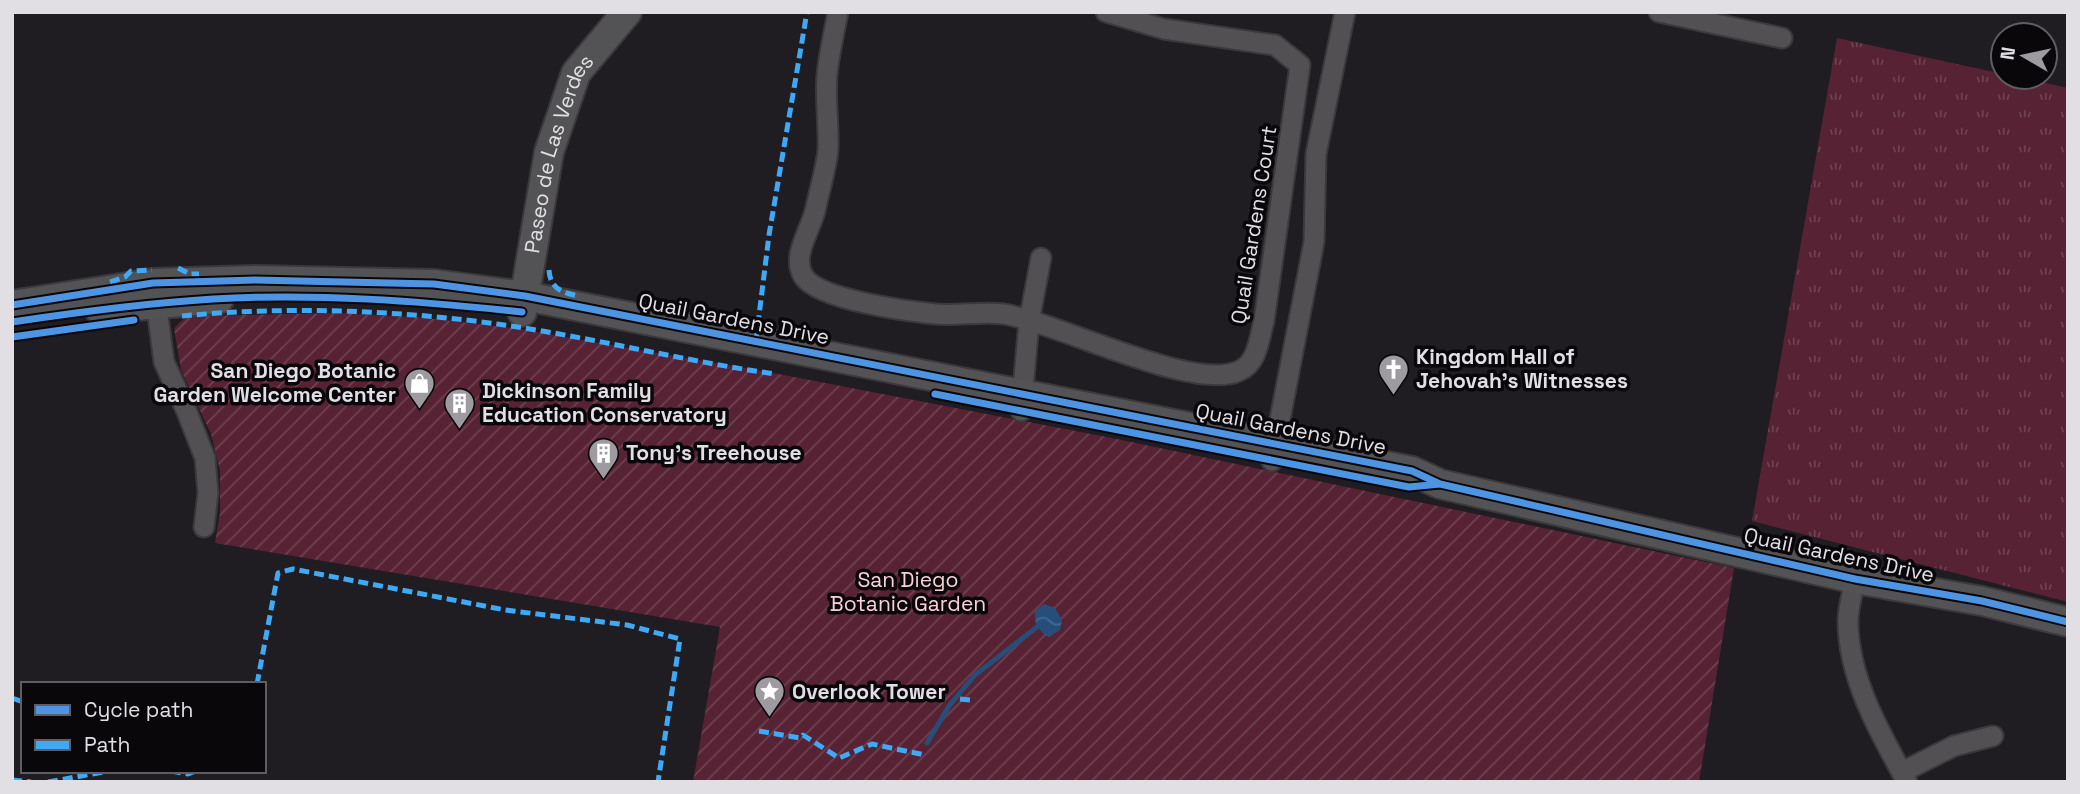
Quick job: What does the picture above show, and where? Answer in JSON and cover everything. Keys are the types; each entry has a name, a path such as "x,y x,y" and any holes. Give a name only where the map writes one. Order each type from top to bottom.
{"main road":[{"name":"Paseo de Las Verdes","path":"524,304 549,152 576,73 627,12"},
{"name":"Quail Gardens Drive","path":"12,305 155,294 255,279 434,284 1274,452 1412,471 1440,484 1855,579 1982,601 2068,622"},
{"name":"Quail Gardens Drive","path":"12,323 97,309 155,294"}],"street":[{"name":"Quail Gardens Court","path":"838,12 827,76 828,151 815,214 803,242 799,265 805,278 818,290 873,305 936,314 1004,314 1053,327 1149,362 1216,376 1240,371 1254,357 1264,321 1300,65 1275,45 1164,29 1106,12"},
{"path":"1274,452 1314,242 1316,154 1346,12"},
{"path":"1659,12 1782,38"},
{"path":"1023,402 1029,322 1041,258"},
{"path":"155,294 164,362 205,458 208,493 204,527"},
{"path":"1855,579 1848,620 1852,662 1864,694 1904,777 1954,746 1993,736"}],"green space":[{"path":"1837,38 1989,71 1989,91 2059,91 2059,86 2068,88 2068,602 1752,521"},
{"name":"San Diego Botanic Garden","path":"338,313 426,318 513,328 768,372 1117,439 1734,568 1699,782 693,782 720,627 215,543 220,513 220,471 211,434 181,370 174,328 187,316"}],"water":[{"path":"1044,604 1055,608 1062,620 1060,630 1049,637 1039,629 1035,620 1035,611"}],"waterway":[{"path":"927,743 949,706 975,675 1037,627"}],"marked path":[{"path":"756,340 769,235 807,12"},
{"path":"178,268 190,274 199,274"},
{"path":"110,282 125,277 131,271 152,270"},
{"path":"549,270 552,282 558,289 579,296"},
{"path":"182,316 302,310 425,316 538,330 775,374"},
{"path":"257,682 278,573 293,569 505,610 627,625 680,639 658,782"},
{"path":"12,698 21,701"},
{"path":"960,699 970,700"},
{"path":"759,731 800,738 803,735 839,758 872,744 925,755"},
{"path":"48,782 98,773"},
{"path":"182,773 191,773"},
{"path":"12,780 31,782"}],"cycle path":[{"path":"12,305 153,283 255,280 434,284 525,296 1412,471 1440,484 1855,579 1982,601 2068,622"},
{"path":"12,322 138,305 252,297 368,299 522,312"},
{"path":"12,337 134,320"},
{"path":"935,394 1409,487 1440,484"}],"place":[{"name":"Kingdom Hall of Jehovah’s Witnesses","path":"1393,396"},
{"name":"San Diego Botanic Garden Welcome Center","path":"419,410"},
{"name":"Dickinson Family Education Conservatory","path":"459,430"},
{"name":"Tony's Treehouse","path":"603,480"},
{"name":"Overlook Tower","path":"769,719"}]}
